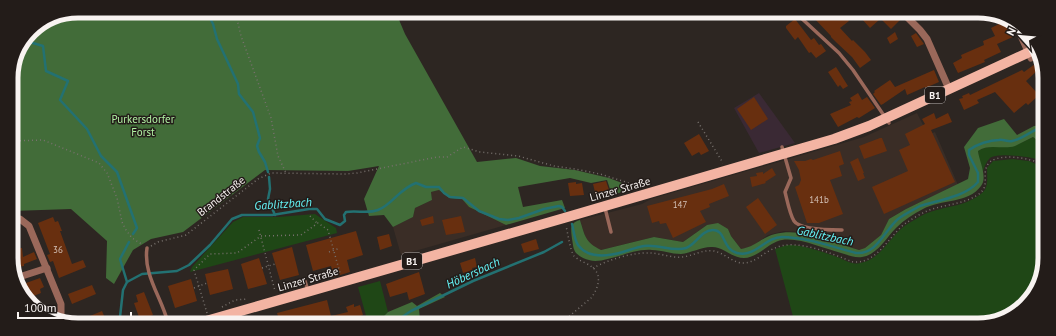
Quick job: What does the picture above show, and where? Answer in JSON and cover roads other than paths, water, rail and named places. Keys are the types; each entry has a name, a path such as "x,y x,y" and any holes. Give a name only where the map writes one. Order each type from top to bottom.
{"main road":[{"name":"Linzer Straße","path":"224,318 308,291 647,194 727,170 783,151 834,139 869,126 888,121 949,89 1032,53"}],"street":[{"path":"908,18 927,39 949,89"},
{"path":"1025,40 1032,53"},
{"path":"18,219 29,226 61,304 61,316"},
{"path":"21,276 46,268"}],"lane":[{"path":"801,18 839,53 853,70 888,121"},
{"path":"783,151 791,178 785,192 794,221 805,227 842,230"},
{"path":"604,206 611,232"},
{"path":"146,248 145,257 148,271 167,318"},
{"path":"305,281 308,291"}],"waterway":[{"path":"210,18 217,39 238,84 239,94 253,112 260,138 257,146 268,172"},
{"path":"29,42 43,46 46,71 68,81 60,100 87,129 101,156 117,172 137,228 133,234"},
{"name":"Gablitzbach","path":"572,224 578,245 587,253 599,255 617,253 644,246 676,249 686,248 693,244 705,232 713,230 720,233 732,251 743,254 755,250 770,240 782,237 791,237 856,253 863,253 875,246 893,224 903,215 920,206 959,195 973,187 978,182 978,173 969,155 969,150 980,144 992,141 1016,140 1038,129"},
{"path":"269,177 270,189 268,199 275,215"},
{"name":"Gablitzbach","path":"120,318 123,290 127,282 142,274 177,271 189,265 210,245 232,219 242,215 272,215 317,209 325,219 340,225 345,221 344,215 346,212 370,212 383,208 405,189 416,183 426,187 439,187 450,197 463,198 479,211 499,219 508,220 519,218 544,209 559,206 565,211"},
{"path":"127,282 120,259 129,242"},
{"name":"Höbersbach","path":"400,318 411,311 473,281 544,252 562,242"}],"park label":[{"name":"Purkersdorfer Forst","path":"143,125"}]}
